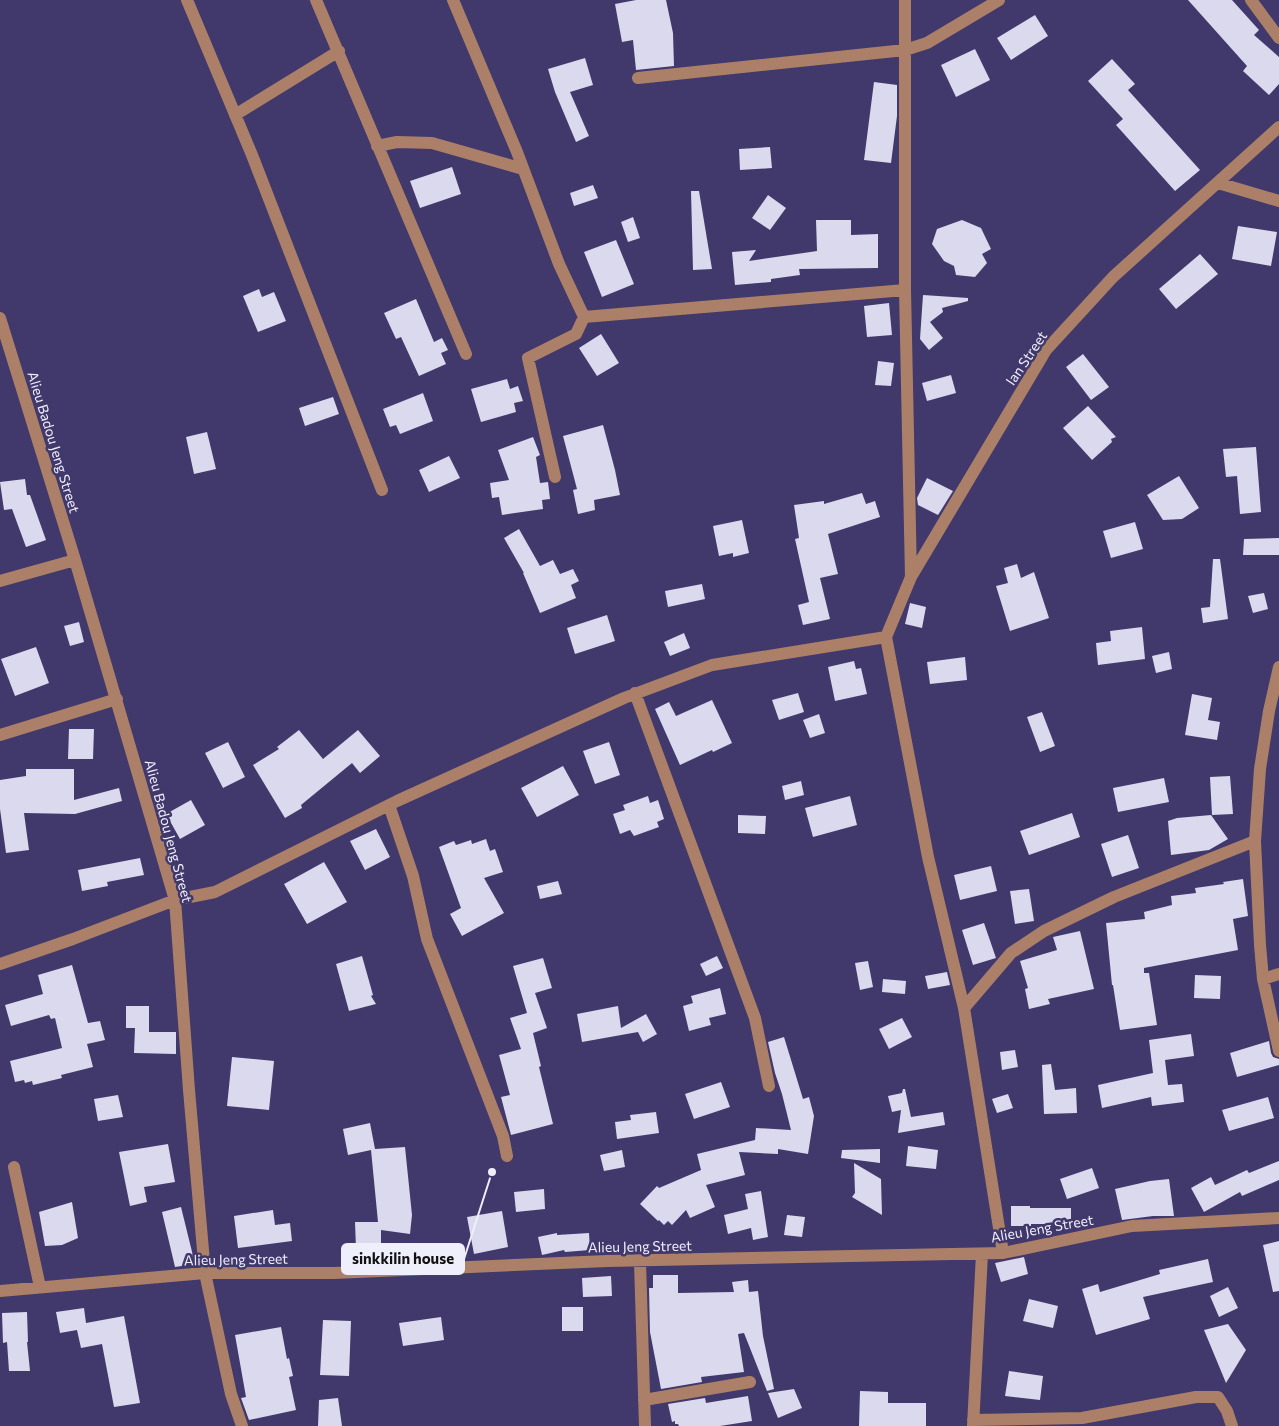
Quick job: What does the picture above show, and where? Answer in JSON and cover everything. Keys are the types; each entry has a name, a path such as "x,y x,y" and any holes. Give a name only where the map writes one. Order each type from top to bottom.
{"street":[{"path":"187,0 235,115 382,490"},
{"path":"316,0 466,354"},
{"path":"453,0 523,169 559,264 584,316 576,334 528,358 555,477"},
{"path":"906,0 905,290 911,577"},
{"path":"638,78 905,50 927,43 999,0"},
{"path":"1251,0 1279,38"},
{"path":"235,115 339,51"},
{"name":"Ian Street","path":"886,637 911,577 1046,350 1114,277 1279,127"},
{"path":"378,146 397,142 432,143 523,169"},
{"path":"1218,183 1279,201"},
{"path":"584,316 905,290"},
{"name":"Alieu Badou Jeng Street","path":"0,321 75,560 175,900 205,1273 231,1394 242,1426"},
{"path":"0,581 75,560"},
{"path":"0,964 73,939 175,900 215,892 389,805 635,693 712,665 886,637 928,857 964,1008 1003,1253"},
{"path":"1279,667 1269,711 1260,769 1256,841 1260,945 1264,979 1279,1051"},
{"path":"635,693 755,1018 769,1086"},
{"path":"0,735 117,699"},
{"path":"389,805 413,876 427,940 502,1136 507,1156"},
{"path":"964,1008 1011,953 1044,931 1114,897 1256,841"},
{"path":"1264,979 1279,974"},
{"path":"14,1167 40,1287"},
{"name":"Alieu Jeng Street","path":"0,1291 205,1273 334,1273 607,1261 640,1262 1003,1253 1132,1226 1279,1218"},
{"path":"982,1254 973,1423 1082,1418 1196,1397 1218,1397 1227,1410 1232,1426"},
{"path":"640,1262 645,1426"},
{"path":"644,1400 750,1382"}],"building":[{"path":"636,0 666,0 673,33 674,66 636,70 633,40 622,42 615,4"},
{"path":"1188,0 1232,0 1259,30 1254,35 1279,57 1279,84 1269,95 1243,71 1247,66"},
{"path":"1035,15 1048,36 1011,60 997,38"},
{"path":"975,49 990,80 956,97 941,65"},
{"path":"585,58 593,85 570,92 589,136 576,142 555,92 548,69"},
{"path":"1112,59 1135,84 1128,90 1200,170 1175,191 1116,125 1123,119 1088,81"},
{"path":"874,82 897,85 897,116 891,163 864,160"},
{"path":"770,147 772,168 740,170 739,149"},
{"path":"452,167 461,194 420,208 410,181"},
{"path":"593,185 598,198 574,206 570,193"},
{"path":"691,191 699,191 712,269 693,270"},
{"path":"768,195 786,208 770,230 752,218"},
{"path":"633,217 640,238 628,242 621,222"},
{"path":"816,220 851,220 851,235 878,234 878,268 799,269 800,275 771,279 771,282 735,285 732,252 756,250 749,261 817,251"},
{"path":"962,220 981,228 991,249 982,254 987,263 975,277 956,275 954,266 944,261 932,244 937,229"},
{"path":"1238,226 1277,232 1271,266 1232,259"},
{"path":"616,240 634,284 602,297 584,252"},
{"path":"1200,254 1218,274 1176,309 1159,289"},
{"path":"259,289 262,297 274,292 286,321 258,332 243,296"},
{"path":"923,295 968,298 968,301 942,308 943,312 930,322 943,338 929,350 920,339"},
{"path":"416,299 434,342 442,338 448,350 441,353 446,364 419,376 401,337 396,339 384,313"},
{"path":"889,303 892,335 867,337 864,306"},
{"path":"601,334 619,363 597,376 579,348"},
{"path":"1083,354 1109,387 1091,400 1066,367"},
{"path":"878,361 894,363 891,386 875,385"},
{"path":"951,375 956,393 927,401 922,383"},
{"path":"507,379 510,389 518,386 523,401 514,403 516,412 481,422 471,389"},
{"path":"423,393 433,421 400,434 396,425 390,427 383,409"},
{"path":"333,397 339,414 305,426 299,408"},
{"path":"1088,406 1116,437 1111,439 1112,442 1092,460 1063,428"},
{"path":"603,425 620,495 594,500 595,510 578,514 573,490 577,489 563,436"},
{"path":"207,432 216,469 194,474 186,437"},
{"path":"533,437 540,455 536,457 540,483 548,482 550,499 542,500 543,509 502,515 499,497 492,498 490,483 509,480 498,450"},
{"path":"1256,447 1261,512 1240,514 1237,476 1226,477 1223,449"},
{"path":"449,456 460,478 429,492 419,470"},
{"path":"1179,476 1199,508 1182,519 1163,520 1147,495"},
{"path":"927,478 953,491 938,515 918,505 917,498"},
{"path":"25,479 27,495 30,495 46,540 26,547 12,509 4,510 0,482"},
{"path":"862,493 866,504 875,501 880,517 828,534 838,574 820,578 830,619 803,625 798,605 809,602 795,539 799,538 794,505 824,501 824,504"},
{"path":"742,520 749,553 733,557 733,553 719,556 713,526"},
{"path":"1135,522 1143,549 1111,558 1103,531"},
{"path":"519,529 540,566 553,560 560,574 573,569 579,581 571,585 576,598 540,613 524,573 504,538"},
{"path":"1279,538 1279,555 1243,555 1244,539"},
{"path":"1213,559 1220,559 1228,619 1203,623 1201,608 1210,607"},
{"path":"1017,564 1021,578 1034,572 1049,618 1010,631 996,586 1008,583 1004,568"},
{"path":"702,584 705,599 668,607 665,591"},
{"path":"1264,593 1268,609 1253,613 1248,596"},
{"path":"910,603 926,607 922,628 905,624"},
{"path":"607,615 615,641 575,654 567,628"},
{"path":"79,622 84,642 70,646 64,626"},
{"path":"1142,627 1145,659 1098,665 1096,643 1111,641 1110,631"},
{"path":"684,633 690,648 670,656 664,642"},
{"path":"36,647 49,683 15,696 1,659"},
{"path":"1169,652 1172,669 1156,673 1152,656"},
{"path":"965,657 967,680 930,684 927,662"},
{"path":"854,661 856,669 861,668 867,694 835,701 828,667"},
{"path":"798,693 804,712 779,720 772,700"},
{"path":"1192,694 1212,698 1208,720 1220,722 1217,740 1185,735"},
{"path":"712,700 732,743 680,765 655,709 669,702 676,716"},
{"path":"1042,712 1055,746 1040,752 1027,717"},
{"path":"819,714 825,733 810,738 803,720"},
{"path":"69,729 94,729 93,759 68,759"},
{"path":"299,730 323,759 358,730 380,756 360,773 352,763 301,805 302,808 285,818 253,765 279,749 277,747"},
{"path":"228,742 245,777 223,788 205,753"},
{"path":"609,742 620,775 595,784 583,751"},
{"path":"563,766 579,795 537,817 521,788"},
{"path":"26,769 74,769 74,800 119,788 122,801 75,814 24,813 29,850 6,853 0,809 0,780 26,776"},
{"path":"1230,776 1233,814 1212,815 1210,777"},
{"path":"1164,778 1169,802 1118,812 1113,788"},
{"path":"801,781 804,795 785,800 782,786"},
{"path":"648,796 650,803 658,800 664,819 657,822 659,827 634,836 630,830 620,834 613,814 625,810 623,805"},
{"path":"850,796 857,825 813,837 805,808"},
{"path":"191,800 205,825 180,839 166,814"},
{"path":"1072,813 1080,837 1029,855 1020,831"},
{"path":"738,815 766,816 765,834 738,833"},
{"path":"1211,815 1228,839 1209,850 1171,855 1168,821 1177,818"},
{"path":"376,829 390,857 365,870 350,841"},
{"path":"1128,835 1139,868 1112,877 1101,844"},
{"path":"486,839 490,851 495,849 503,872 484,878 504,913 462,936 450,914 461,908 439,847 454,841 456,845 471,840 472,844"},
{"path":"140,858 144,875 107,882 108,886 82,891 78,870"},
{"path":"324,862 347,902 307,924 284,884"},
{"path":"991,866 997,891 960,900 954,875"},
{"path":"1243,879 1248,916 1233,919 1238,950 1144,968 1144,973 1149,973 1157,1025 1120,1030 1112,985 1106,923 1145,919 1144,912 1172,905 1171,896 1196,893 1195,888"},
{"path":"558,881 562,894 540,899 537,886"},
{"path":"1029,889 1034,921 1015,924 1010,891"},
{"path":"984,923 996,958 973,965 962,930"},
{"path":"1080,931 1094,989 1048,999 1050,1004 1029,1009 1025,989 1028,988 1020,961 1057,950 1053,937"},
{"path":"362,956 373,995 371,996 376,1004 349,1011 336,964"},
{"path":"717,956 723,968 706,976 700,964"},
{"path":"543,958 552,988 535,993 547,1028 533,1033 553,1124 511,1135 501,1097 510,1095 499,1055 521,1049 510,1018 527,1013 513,966"},
{"path":"868,961 873,987 860,990 855,963"},
{"path":"72,965 88,1023 100,1021 105,1040 87,1044 93,1067 61,1075 62,1078 33,1085 32,1081 25,1083 24,1080 15,1082 10,1061 62,1048 55,1018 51,1019 49,1015 11,1026 5,1005 43,994 38,975"},
{"path":"947,972 950,985 928,989 925,976"},
{"path":"1195,975 1221,976 1220,999 1194,998"},
{"path":"883,979 906,981 905,994 882,992"},
{"path":"720,988 726,1014 709,1018 711,1025 689,1031 683,1006 693,1003 691,996"},
{"path":"126,1006 149,1006 149,1032 176,1032 176,1054 134,1053 135,1028 126,1028"},
{"path":"618,1006 621,1028 646,1014 657,1034 643,1042 638,1032 582,1042 577,1014"},
{"path":"902,1018 912,1037 889,1049 879,1029"},
{"path":"1191,1034 1194,1056 1165,1060 1168,1085 1182,1084 1184,1102 1152,1106 1151,1097 1102,1108 1098,1085 1153,1073 1149,1040"},
{"path":"784,1037 803,1099 809,1097 814,1116 808,1154 778,1149 778,1154 739,1152 745,1175 706,1185 715,1207 690,1218 686,1210 672,1225 668,1221 664,1225 640,1204 657,1186 659,1188 701,1170 697,1154 755,1140 756,1128 791,1130 768,1042"},
{"path":"1269,1041 1271,1053 1273,1057 1279,1059 1279,1065 1237,1077 1230,1053"},
{"path":"1015,1050 1018,1067 1002,1070 1000,1052"},
{"path":"232,1057 274,1061 269,1110 227,1106"},
{"path":"1051,1064 1055,1090 1076,1088 1077,1113 1044,1114 1042,1065"},
{"path":"721,1082 730,1107 694,1119 685,1094"},
{"path":"903,1089 905,1089 911,1117 943,1112 945,1125 898,1133 901,1110 892,1112 888,1096 902,1093"},
{"path":"1008,1094 1013,1108 997,1113 992,1099"},
{"path":"118,1095 123,1117 98,1121 94,1099"},
{"path":"1268,1097 1274,1118 1229,1131 1222,1110"},
{"path":"656,1112 659,1133 617,1139 615,1122 631,1120 630,1115"},
{"path":"370,1123 375,1149 405,1147 412,1215 410,1234 381,1230 381,1249 356,1249 355,1222 378,1222 371,1150 348,1155 343,1129"},
{"path":"168,1144 175,1182 144,1187 147,1202 130,1206 119,1152"},
{"path":"908,1146 938,1150 936,1169 906,1166"},
{"path":"880,1149 880,1163 841,1158 842,1150"},
{"path":"622,1150 625,1167 604,1171 600,1155"},
{"path":"1279,1161 1279,1180 1242,1196 1240,1192 1204,1212 1191,1188 1211,1177 1215,1185 1247,1170 1249,1173"},
{"path":"854,1163 881,1179 882,1215 852,1197 855,1193"},
{"path":"1092,1168 1099,1188 1067,1199 1060,1179"},
{"path":"1169,1179 1174,1216 1153,1216 1122,1220 1115,1189"},
{"path":"544,1189 545,1209 516,1212 514,1192"},
{"path":"761,1191 768,1237 753,1240 751,1228 728,1234 724,1215 748,1209 745,1194"},
{"path":"72,1202 78,1238 62,1245 45,1246 39,1212"},
{"path":"1011,1206 1071,1208 1071,1224 1011,1226"},
{"path":"181,1207 195,1264 175,1267 162,1212"},
{"path":"273,1210 275,1225 290,1223 292,1241 238,1248 234,1216"},
{"path":"502,1211 508,1247 474,1254 467,1217"},
{"path":"787,1215 805,1217 802,1237 784,1235"},
{"path":"557,1233 557,1235 589,1233 590,1250 565,1252 564,1250 542,1255 538,1237"},
{"path":"1279,1241 1279,1291 1273,1292 1263,1245"},
{"path":"1024,1257 1028,1274 1001,1282 995,1263"},
{"path":"1208,1259 1213,1282 1143,1297 1150,1319 1096,1335 1082,1289 1098,1284 1100,1292 1160,1274 1159,1270"},
{"path":"653,1275 678,1275 678,1293 734,1292 732,1282 748,1280 749,1292 758,1291 763,1336 774,1389 767,1391 744,1333 738,1334 744,1372 701,1377 702,1382 661,1389 650,1332 649,1288 653,1288"},
{"path":"611,1276 612,1296 583,1297 582,1278"},
{"path":"1228,1287 1238,1308 1219,1317 1210,1296"},
{"path":"1029,1299 1058,1306 1053,1328 1023,1321"},
{"path":"562,1307 583,1307 583,1331 562,1331"},
{"path":"84,1308 86,1323 124,1316 140,1403 114,1407 102,1344 81,1348 77,1330 60,1333 56,1312"},
{"path":"27,1312 27,1342 30,1371 9,1371 7,1342 3,1343 2,1313"},
{"path":"441,1317 444,1340 403,1346 399,1323"},
{"path":"323,1320 351,1321 349,1376 320,1375"},
{"path":"1228,1324 1246,1350 1226,1383 1204,1330"},
{"path":"281,1327 287,1359 289,1358 293,1376 289,1377 296,1410 249,1420 241,1398 246,1397 235,1335"},
{"path":"1009,1371 1043,1376 1040,1400 1005,1396"},
{"path":"794,1389 802,1408 778,1418 768,1393"},
{"path":"860,1391 888,1392 888,1403 926,1403 926,1426 859,1426"},
{"path":"748,1396 752,1421 720,1426 679,1426 675,1424 675,1421 672,1422 668,1404 705,1398 706,1403"},
{"path":"338,1398 342,1426 318,1426 319,1400"}],"place":[{"name":"sinkkilin house","path":"492,1172"}]}
